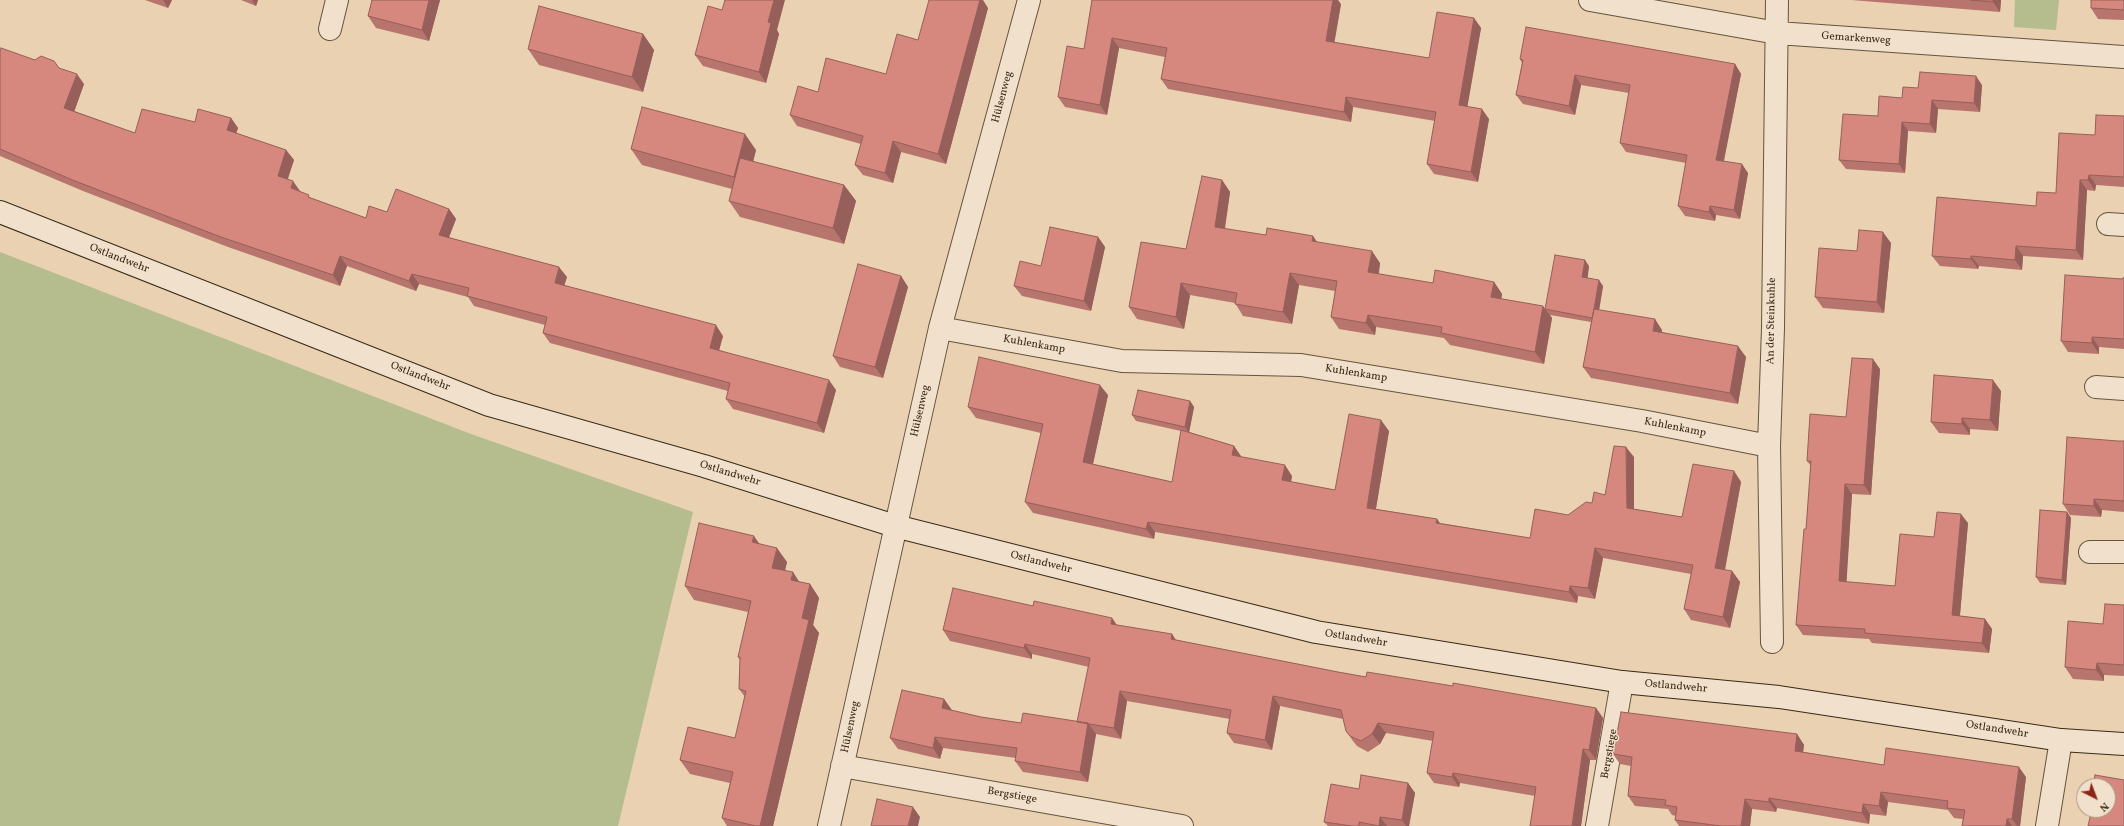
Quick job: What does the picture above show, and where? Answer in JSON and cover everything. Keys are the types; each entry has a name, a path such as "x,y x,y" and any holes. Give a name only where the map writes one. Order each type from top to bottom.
{"street":[{"path":"330,29 337,0"},
{"name":"Hülsenweg","path":"829,826 940,328 1030,0"},
{"name":"Gemarkenweg","path":"1590,0 1777,34 2124,58"},
{"name":"An der Steinkuhle","path":"1772,642 1769,446 1773,328 1777,0"},
{"name":"Ostlandwehr","path":"0,212 489,404 704,466 895,526 1316,632 1622,682 1779,697 2061,740 2124,744"},
{"name":"Kuhlenkamp","path":"940,328 1122,361 1300,365 1642,421 1769,446"},
{"path":"2096,387 2124,388"},
{"path":"2090,552 2124,552"},
{"name":"Bergstiege","path":"1597,826 1622,682"},
{"path":"2047,826 2061,740"},
{"name":"Bergstiege","path":"842,766 1182,826"}],"green space":[{"path":"2015,0 2059,0 2056,30 2014,27"},
{"path":"0,252 471,434 693,512 618,826 0,826"}],"building":[{"path":"372,0 429,0 422,30 368,16"},
{"path":"725,0 774,0 768,22 771,23 759,72 695,55 708,6 722,10"},
{"path":"929,0 980,0 938,154 893,141 885,173 855,165 863,136 790,115 798,86 818,92 826,58 886,74 897,34 918,40"},
{"path":"1092,0 1333,0 1326,41 1429,58 1437,12 1474,18 1459,105 1482,109 1471,172 1427,164 1436,112 1346,97 1344,112 1161,79 1167,48 1112,38 1100,105 1058,97 1067,46 1084,49"},
{"path":"1971,0 1993,0 1993,2"},
{"path":"2091,0 2124,0 2124,10 2091,8"},
{"path":"539,6 643,34 632,77 528,49"},
{"path":"1526,27 1735,64 1716,160 1742,164 1734,210 1710,206 1709,212 1678,206 1687,155 1620,143 1630,85 1575,75 1569,106 1516,95 1523,60 1520,59"},
{"path":"1,48 35,60 41,56 54,61 59,68 77,74 64,108 135,133 142,109 195,122 198,109 231,118 227,130 286,150 278,176 293,181 291,188 309,195 308,197 366,218 369,206 387,212 396,189 449,209 439,235 559,267 555,283 716,325 710,348 829,380 817,423 726,399 730,383 543,333 547,317 467,296 469,288 412,274 409,281 340,256 333,275 221,237 75,181 0,149"},
{"path":"1920,72 1976,76 1974,103 1932,100 1930,124 1902,122 1899,164 1839,160 1843,114 1878,116 1879,96 1902,98 1903,87 1918,88"},
{"path":"642,107 745,134 734,177 631,149"},
{"path":"2096,115 2124,116 2124,177 2089,175 2088,180 2080,180 2076,250 2016,246 2015,260 1971,256 1971,259 1932,256 1937,197 2036,206 2037,192 2056,193 2059,133 2095,135"},
{"path":"740,158 844,185 833,228 729,201"},
{"path":"1202,176 1222,180 1215,227 1266,235 1267,228 1313,236 1312,241 1372,251 1368,272 1433,283 1435,270 1494,282 1491,297 1543,306 1535,352 1441,333 1442,327 1368,315 1366,323 1331,317 1337,281 1290,273 1283,312 1235,304 1237,293 1181,283 1176,317 1129,307 1141,242 1186,249"},
{"path":"1050,227 1098,237 1084,301 1014,286 1020,261 1041,266"},
{"path":"1859,230 1883,232 1877,302 1815,297 1819,248 1857,251"},
{"path":"1555,255 1585,260 1582,277 1599,280 1592,318 1545,309"},
{"path":"858,264 901,276 875,367 833,356"},
{"path":"2065,275 2122,279 2124,277 2124,339 2092,337 2092,343 2061,341"},
{"path":"1594,309 1655,319 1653,331 1738,346 1730,393 1583,367"},
{"path":"979,357 1100,385 1083,462 1172,482 1181,430 1234,446 1232,455 1285,465 1282,480 1335,490 1349,414 1381,420 1367,508 1437,519 1436,523 1530,538 1535,509 1568,515 1586,502 1592,503 1594,492 1605,495 1614,446 1626,447 1627,508 1682,517 1693,464 1734,471 1715,568 1732,571 1723,617 1684,609 1693,565 1595,548 1588,588 1570,586 1569,592 1148,522 1146,529 1025,502 1043,424 968,407"},
{"path":"1852,358 1873,359 1864,485 1845,484 1839,581 1895,586 1900,534 1934,537 1937,512 1961,514 1952,615 1985,619 1982,643 1865,633 1865,629 1796,625 1804,529 1806,529 1811,461 1807,461 1810,414 1846,417"},
{"path":"1934,375 1993,380 1990,420 1962,418 1962,424 1931,422"},
{"path":"1138,390 1190,401 1185,427 1132,415"},
{"path":"2067,437 2124,441 2124,501 2094,499 2094,506 2063,504"},
{"path":"2040,510 2067,512 2062,580 2036,577"},
{"path":"699,523 754,536 752,542 777,548 772,568 793,572 791,580 810,584 802,618 809,620 760,826 722,818 733,772 680,760 688,727 735,738 746,691 739,689 740,657 738,657 751,601 685,586"},
{"path":"953,588 1033,606 1034,601 1112,618 1111,624 1172,634 1171,639 1338,672 1366,677 1367,672 1453,686 1453,683 1596,708 1589,750 1583,749 1572,826 1530,826 1536,787 1453,773 1452,777 1427,773 1434,732 1378,723 1372,734 1361,741 1350,736 1346,731 1341,710 1273,696 1265,740 1227,733 1231,710 1120,691 1114,728 1077,722 1090,658 1025,644 1024,648 943,630"},
{"path":"2105,604 2124,605 2124,665 2097,663 2096,670 2065,667 2068,621 2103,624"},
{"path":"902,690 944,699 942,708 981,717 1021,723 1023,713 1088,723 1080,772 1015,761 1017,748 935,737 933,748 890,738"},
{"path":"1621,712 1797,734 1795,751 1884,765 1886,748 2019,767 2012,819 2007,819 2006,826 1962,826 1965,810 1947,808 1948,801 1881,792 1879,806 1863,804 1862,813 1769,798 1769,802 1745,799 1741,826 1721,826 1675,820 1677,807 1665,805 1666,800 1628,796 1632,757 1613,754"},
{"path":"1361,775 1408,783 1402,820 1380,817 1379,826 1359,822 1359,826 1352,826 1324,822 1331,784 1359,789"},
{"path":"2095,775 2112,778 2094,778"},
{"path":"2116,779 2124,780 2124,826 2088,826 2090,818 2116,818"},
{"path":"877,799 913,807 908,826 871,826"}]}
